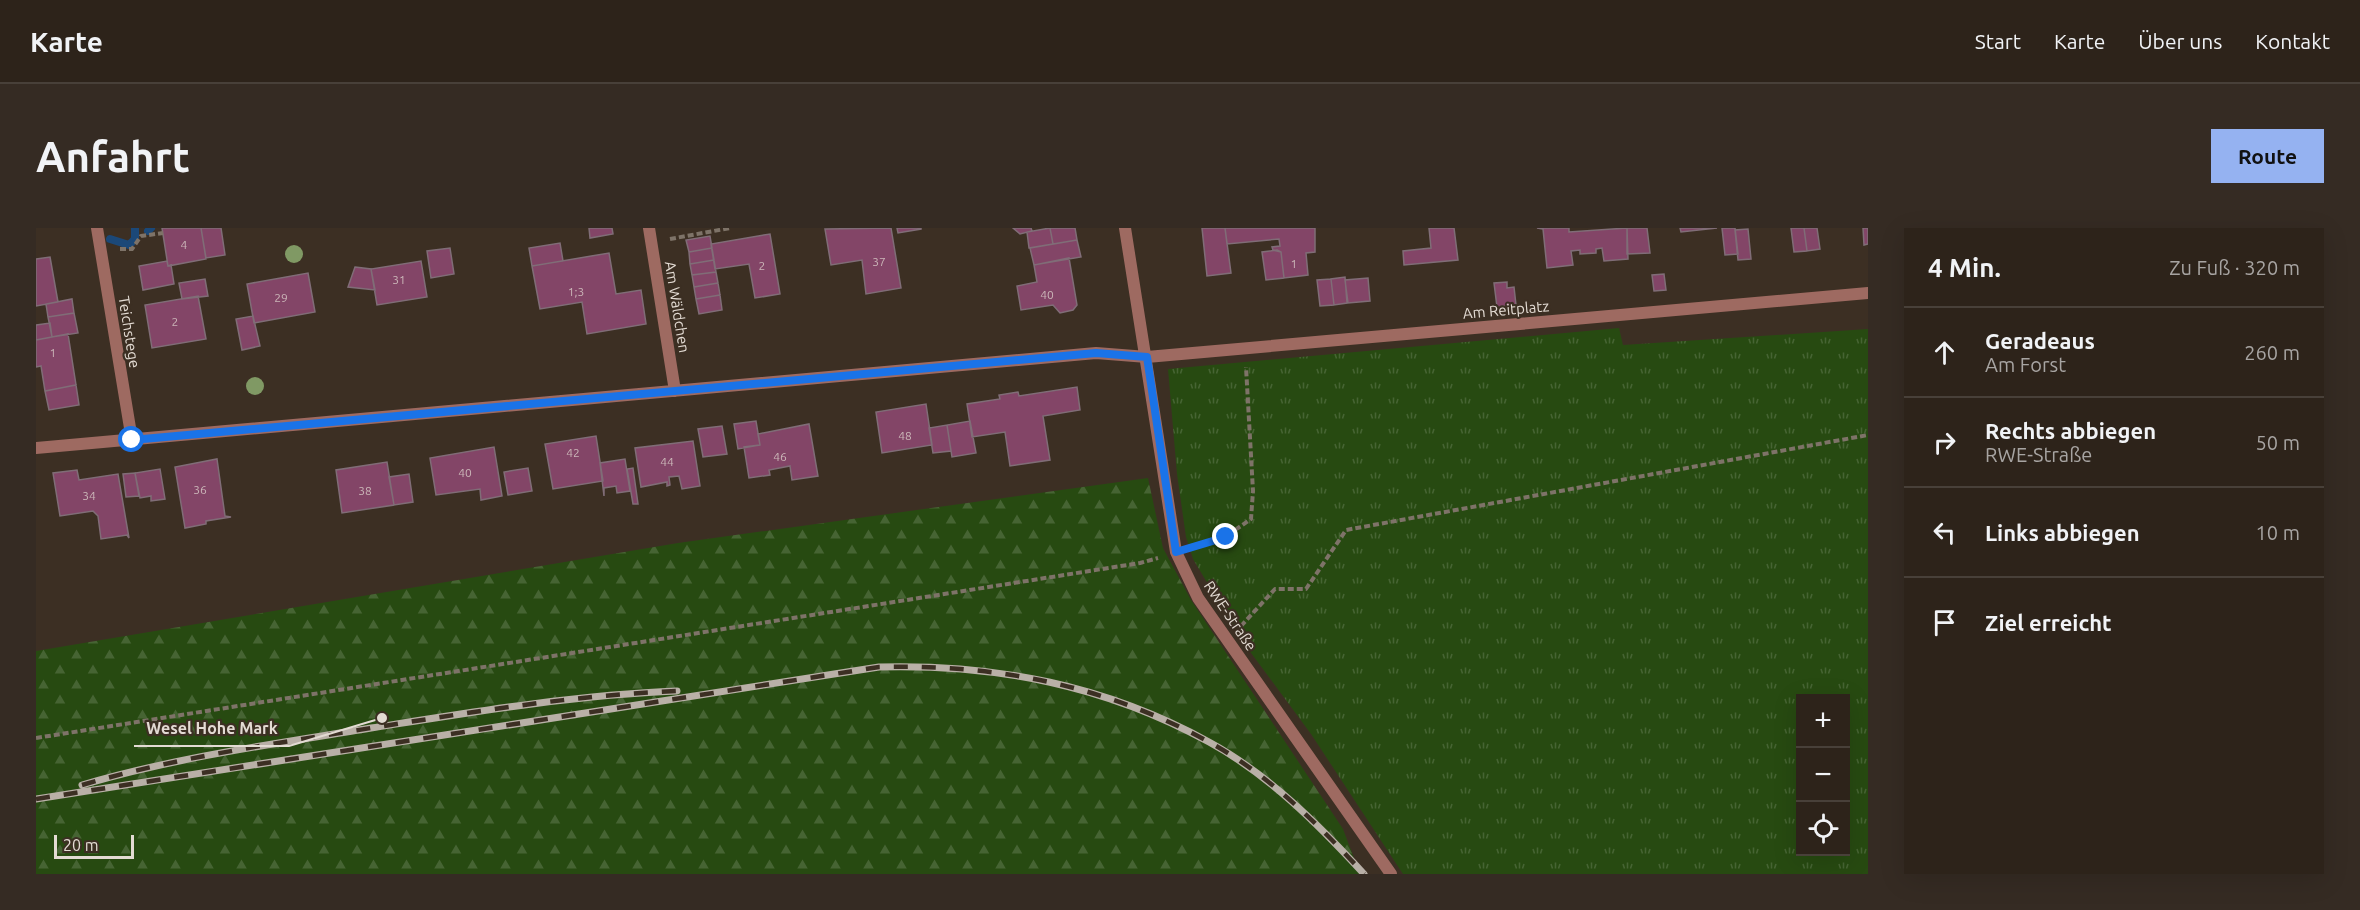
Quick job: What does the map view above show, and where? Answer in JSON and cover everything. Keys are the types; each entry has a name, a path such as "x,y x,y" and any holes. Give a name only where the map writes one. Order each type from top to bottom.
{"street":[{"name":"Teichstege","path":"97,228 132,440"},
{"name":"Am Wäldchen","path":"649,228 675,392"},
{"name":"RWE-Straße","path":"1125,228 1176,552 1198,598 1390,874"},
{"name":"Am Reitplatz","path":"36,448 1096,353 1147,357 1868,293"}],"path":[{"path":"651,242 730,228"},
{"path":"100,246 110,244 128,250 135,247 141,236 163,233"},
{"path":"36,738 1140,563 1226,537 1251,519 1253,491 1245,349"},
{"path":"1228,639 1275,589 1306,589 1346,530 1868,435"}],"green space":[{"path":"1619,328 1623,345 1868,329 1868,874 1403,874 1311,734 1240,638 1193,559 1186,537 1177,474 1168,369"},
{"path":"1148,478 1163,548 1191,600 1343,829 1360,874 36,874 36,651 678,543"}],"building":[{"path":"162,228 201,228 206,259 168,266"},
{"path":"201,228 221,228 225,255 206,258"},
{"path":"589,228 612,228 613,234 590,238"},
{"path":"891,228 901,288 866,294 862,260 831,265 825,229"},
{"path":"897,228 921,228 921,229 898,233"},
{"path":"1013,228 1031,228 1032,231 1020,234"},
{"path":"1050,228 1075,228 1077,240 1053,244"},
{"path":"1050,228 1053,244 1029,248 1027,232"},
{"path":"1202,228 1225,228 1231,273 1207,276"},
{"path":"1225,228 1315,228 1315,252 1306,253 1308,275 1284,278 1281,252 1273,250 1272,247 1280,246 1279,239 1227,244"},
{"path":"1429,228 1454,228 1458,260 1404,265 1403,251 1431,248"},
{"path":"1537,228 1569,228 1569,232 1627,228 1628,259 1604,261 1602,248 1596,249 1596,253 1580,254 1580,250 1571,251 1573,265 1547,268 1543,229"},
{"path":"1627,228 1647,228 1650,253 1627,254"},
{"path":"1680,228 1717,228 1681,232"},
{"path":"1722,228 1735,228 1738,254 1725,255"},
{"path":"1791,228 1804,228 1807,251 1794,252"},
{"path":"1804,228 1817,228 1820,249 1807,251"},
{"path":"1863,228 1868,228 1868,244 1864,245"},
{"path":"1748,229 1751,259 1738,260 1735,230"},
{"path":"770,234 780,294 755,298 749,264 715,269 711,244"},
{"path":"710,236 712,248 689,252 686,240"},
{"path":"1077,240 1081,257 1034,265 1030,248"},
{"path":"560,243 563,261 532,266 529,248"},
{"path":"450,248 454,274 431,278 427,251"},
{"path":"712,248 714,260 690,264 689,252"},
{"path":"1277,250 1281,252 1284,278 1266,280 1262,252"},
{"path":"609,253 616,294 641,290 646,324 587,334 582,302 540,309 532,266"},
{"path":"50,257 58,302 36,306 36,259"},
{"path":"1069,258 1077,305 1073,310 1060,313 1053,305 1021,310 1017,286 1037,282 1034,265"},
{"path":"714,260 716,272 692,275 690,264"},
{"path":"167,261 168,266 171,265 174,284 143,290 139,266"},
{"path":"421,261 427,297 377,305 371,269"},
{"path":"355,267 371,269 375,290 348,287"},
{"path":"716,272 718,283 694,287 692,275"},
{"path":"308,273 315,312 254,323 247,284"},
{"path":"1664,274 1666,290 1654,291 1652,275"},
{"path":"1345,277 1347,303 1334,305 1331,279"},
{"path":"1368,278 1370,301 1348,303 1345,280"},
{"path":"205,279 208,296 182,299 179,283"},
{"path":"1331,279 1334,305 1320,306 1317,280"},
{"path":"1507,282 1507,288 1514,287 1516,305 1497,307 1494,283"},
{"path":"718,283 720,295 696,299 694,287"},
{"path":"720,295 722,310 699,314 696,299"},
{"path":"198,296 206,339 152,348 145,305"},
{"path":"72,299 74,313 48,317 46,304"},
{"path":"74,313 78,333 52,337 48,317"},
{"path":"253,316 260,346 242,350 236,319"},
{"path":"50,323 52,337 36,340 36,325"},
{"path":"68,334 76,385 45,391 41,366 36,367 36,340"},
{"path":"76,385 79,405 49,410 45,391"},
{"path":"1077,387 1080,410 1043,416 1050,460 1010,466 1005,432 972,437 967,404 1000,399 999,395 1018,392 1019,396"},
{"path":"926,404 932,445 882,453 876,412"},
{"path":"756,421 760,445 738,449 734,424"},
{"path":"970,421 976,453 952,457 947,425"},
{"path":"809,424 818,476 792,480 790,466 769,470 770,475 749,478 744,447 760,445 758,434"},
{"path":"947,425 951,451 933,453 929,428"},
{"path":"722,426 727,454 703,457 698,429"},
{"path":"596,436 603,481 553,489 545,444"},
{"path":"693,441 700,486 682,489 679,476 669,477 670,485 667,486 667,482 641,487 635,448"},
{"path":"494,447 502,496 481,500 480,489 436,495 430,458"},
{"path":"217,459 225,516 231,517 206,521 206,524 185,528 175,467"},
{"path":"625,459 630,491 617,493 616,486 604,488 604,496 600,463"},
{"path":"387,462 394,505 342,513 336,470"},
{"path":"528,468 532,491 508,495 504,472"},
{"path":"633,468 638,504 633,504 627,469"},
{"path":"160,469 165,499 151,501 151,496 140,498 135,473"},
{"path":"77,470 79,480 118,474 129,538 127,535 101,539 98,516 93,511 60,516 53,473"},
{"path":"135,473 139,496 126,497 123,474"},
{"path":"409,474 413,502 394,505 389,477"}],"waterway":[{"path":"110,239 129,245 135,239 135,228"},
{"path":"148,231 151,228"}],"railway":[{"path":"36,799 879,667 965,669 1007,674 1090,692 1170,722 1209,742 1252,769 1292,802 1364,874"},
{"path":"82,785 190,759 371,728 562,700 677,691"}],"place":[{"name":"Wesel Hohe Mark","path":"382,718"}],"route":[{"path":"132,440 1096,353 1147,357 1176,552 1226,537"}]}
